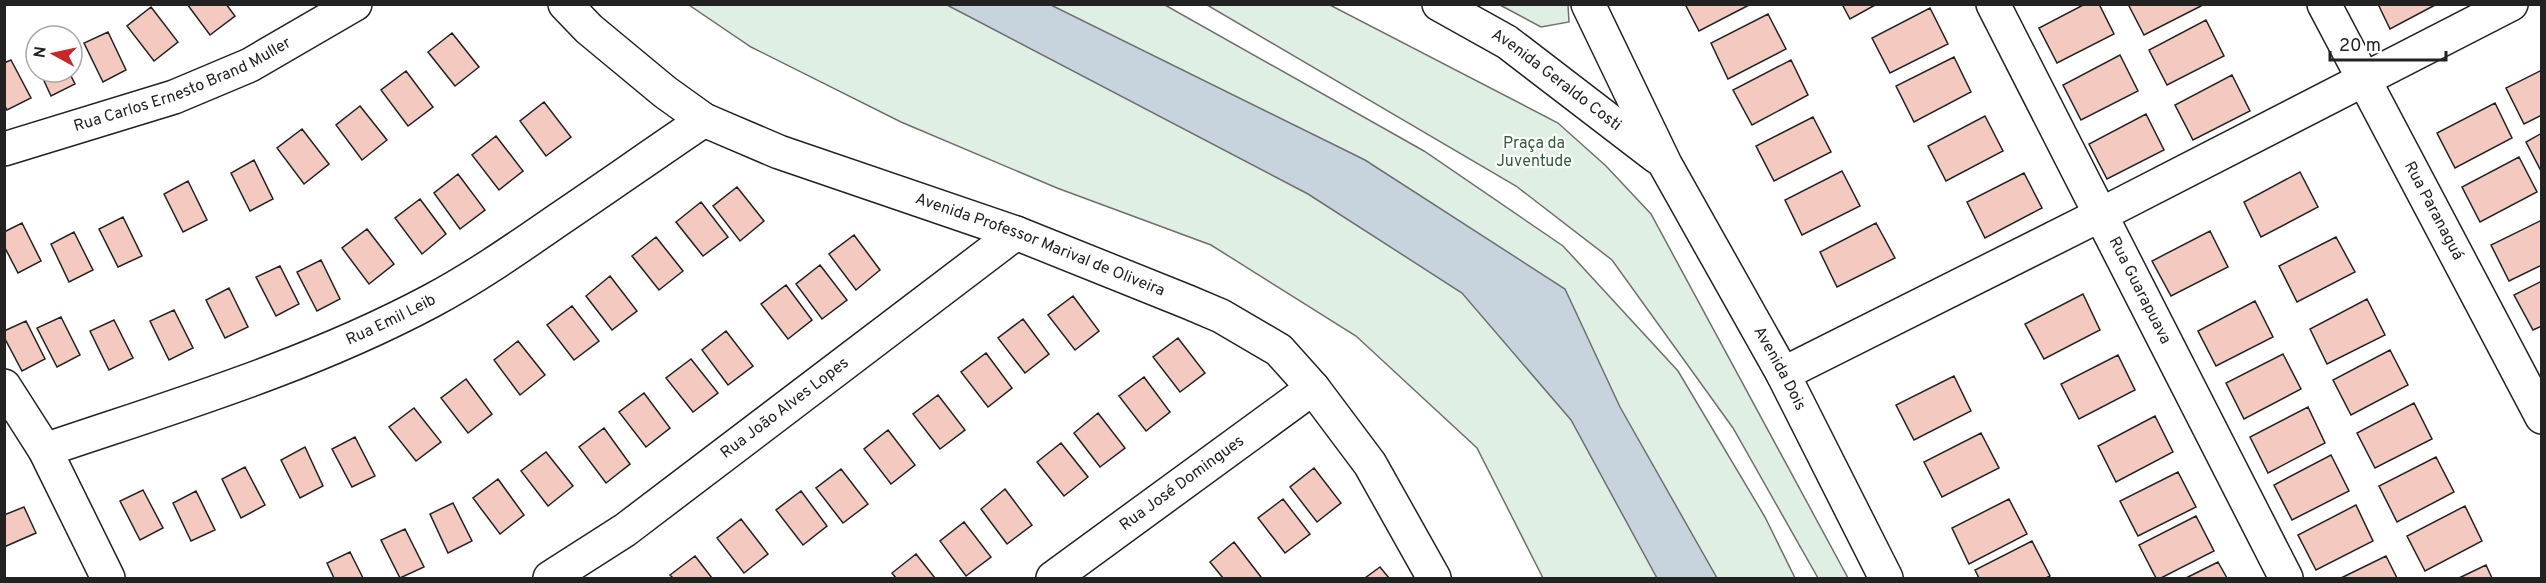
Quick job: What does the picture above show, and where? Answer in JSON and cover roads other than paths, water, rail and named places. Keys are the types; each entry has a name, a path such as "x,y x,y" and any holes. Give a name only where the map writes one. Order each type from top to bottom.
{"street":[{"name":"Rua Carlos Ernesto Brand Muller","path":"4,149 174,98 250,65 355,4"},
{"name":"Avenida Professor Marival de Oliveira","path":"565,4 589,29 665,92 704,120 779,152 1016,233 1221,316 1279,350 1313,388 1370,464 1434,579"},
{"name":"Avenida Geraldo Costi","path":"1439,4 1507,42 1646,147 1665,164"},
{"name":"Avenida Dois","path":"1588,4 1665,164 1783,374 1886,579"},
{"name":"Rua Guarapuava","path":"1993,4 2286,579"},
{"name":"Rua Paranaguá","path":"2324,4 2541,417"},
{"path":"1783,374 2102,214 2511,4"},
{"name":"Rua Emil Leib","path":"45,450 283,367 375,329 431,301 483,272 704,120"},
{"name":"Rua João Alves Lopes","path":"550,579 625,530 1016,233"},
{"path":"4,386 45,450 105,578"},
{"name":"Rua José Domingues","path":"1053,579 1313,388"}],"park label":[{"name":"Praça da Juventude","path":"1534,153"}]}
